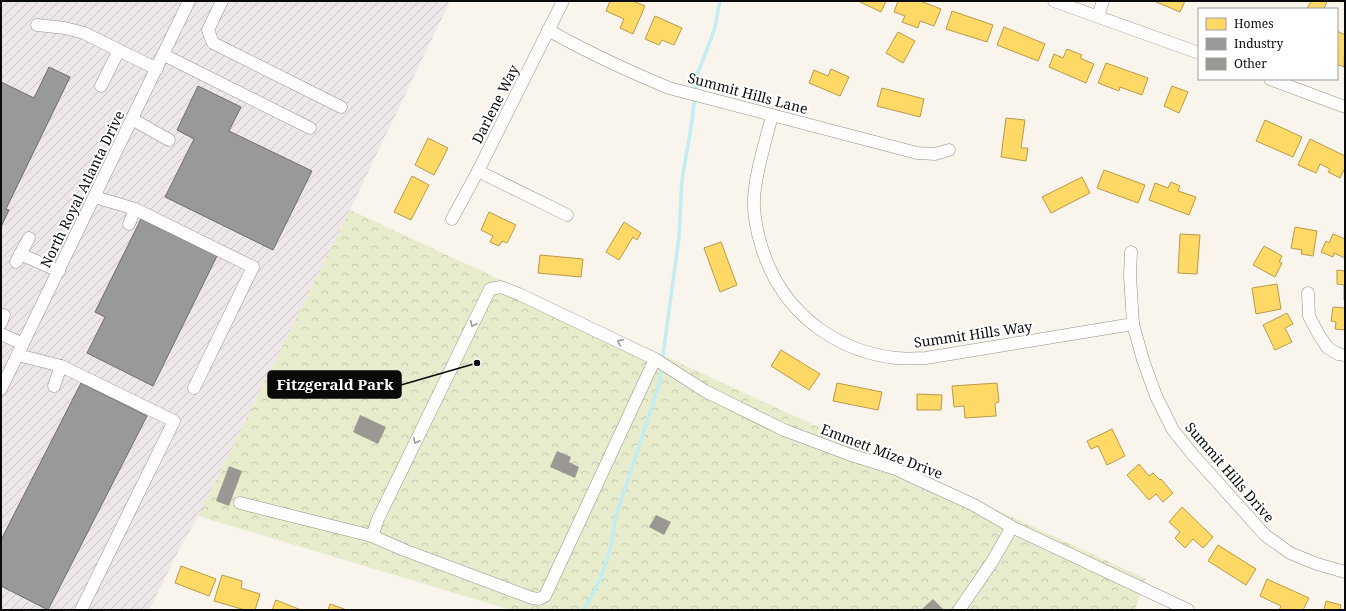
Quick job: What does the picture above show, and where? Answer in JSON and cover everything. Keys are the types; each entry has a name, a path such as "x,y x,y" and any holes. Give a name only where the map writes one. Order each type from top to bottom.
{"street":[{"name":"North Royal Atlanta Drive","path":"1,389 190,1"},
{"path":"222,1 208,30 213,42 341,107"},
{"name":"Darlene Way","path":"452,219 478,171 563,1"},
{"path":"1054,1 1198,53"},
{"path":"1098,16 1103,1"},
{"path":"37,24 58,26 84,34 157,69"},
{"name":"Summit Hills Lane","path":"548,30 583,50 643,78 669,88 917,153 935,154 950,150"},
{"path":"101,86 119,50"},
{"path":"164,55 310,128"},
{"path":"1273,80 1345,107"},
{"name":"Summit Hills Way","path":"772,115 754,199 757,229 762,253 773,277 786,297 804,318 825,334 846,345 870,353 896,358 926,358 1133,324"},
{"path":"132,119 169,140"},
{"path":"478,171 567,215"},
{"path":"95,197 134,209 253,267 194,388"},
{"path":"129,224 134,209"},
{"path":"29,238 18,258 59,271"},
{"name":"Summit Hills Drive","path":"1131,252 1130,276 1133,324 1143,360 1156,396 1173,430 1193,455 1265,535 1290,553 1317,564 1345,572"},
{"name":"Emmett Mize Drive","path":"372,536 378,519 490,289 501,287 519,294 655,359 705,391 784,430 851,455 896,469 974,505 1012,527 1188,610"},
{"path":"1308,292 1309,316 1319,335 1328,348 1338,354 1345,355"},
{"path":"1,334 21,349 61,366 174,421 82,610"},
{"path":"240,503 372,536 532,598 539,599 545,596 655,359"},
{"path":"54,386 61,366"},
{"path":"959,610 992,562 1012,527"}],"shaded area":[{"path":"1,1 450,1 350,210 198,516 149,610 1,610"}],"green space":[{"path":"350,210 1146,579 1135,610 511,610 198,516"}],"building: Homes":[{"path":"610,1 633,1 645,6 633,34 620,28 624,19 606,11"},
{"path":"858,1 886,1 881,12"},
{"path":"898,1 920,1 941,9 934,26 920,21 918,28 902,22 905,16 894,12"},
{"path":"1154,1 1185,1 1180,12"},
{"path":"1311,1 1327,1 1324,8 1308,8"},
{"path":"952,11 993,25 987,42 946,29"},
{"path":"655,16 682,28 674,45 662,40 659,45 645,39"},
{"path":"1004,27 1045,44 1038,61 997,45"},
{"path":"898,32 915,41 903,63 886,53"},
{"path":"1338,32 1345,35 1344,67 1338,64"},
{"path":"1067,49 1082,55 1080,58 1094,64 1086,83 1049,67 1054,54 1063,58"},
{"path":"1106,63 1148,78 1142,95 1120,87 1119,91 1098,83"},
{"path":"831,69 849,77 840,96 809,83 814,70 828,76"},
{"path":"1172,86 1188,92 1179,113 1164,106"},
{"path":"882,88 924,99 920,117 877,106"},
{"path":"1006,118 1025,120 1021,148 1028,148 1026,161 1001,157"},
{"path":"1265,120 1302,137 1293,157 1256,141"},
{"path":"428,138 448,148 434,175 415,165"},
{"path":"1310,139 1345,156 1345,168 1340,178 1328,172 1330,169 1320,164 1316,173 1298,165"},
{"path":"1104,170 1145,185 1138,203 1097,188"},
{"path":"412,176 429,185 411,220 394,212"},
{"path":"1082,177 1090,193 1051,213 1042,197"},
{"path":"1171,182 1180,186 1178,191 1196,197 1189,215 1149,200 1155,183 1168,188"},
{"path":"489,212 516,225 507,243 502,241 499,246 490,242 493,236 481,230"},
{"path":"624,222 641,233 637,240 633,237 619,260 606,252"},
{"path":"1295,227 1317,231 1313,256 1301,254 1302,250 1291,248"},
{"path":"1180,234 1200,235 1197,274 1178,273"},
{"path":"1333,234 1345,239 1345,258 1334,253 1333,257 1321,252 1326,241 1329,243"},
{"path":"721,242 737,285 720,292 704,248"},
{"path":"1264,246 1282,256 1279,262 1282,263 1275,277 1253,265"},
{"path":"540,255 583,259 581,277 538,273"},
{"path":"1337,270 1345,271 1345,300 1344,285 1337,284"},
{"path":"1277,284 1281,309 1256,314 1252,288"},
{"path":"1333,307 1345,308 1345,330 1335,329 1336,322 1331,321"},
{"path":"1287,313 1293,324 1285,328 1292,342 1275,350 1263,325"},
{"path":"781,350 820,374 809,390 771,366"},
{"path":"837,383 882,392 878,410 833,401"},
{"path":"997,383 999,402 995,403 996,416 965,418 964,406 954,407 952,386"},
{"path":"917,394 942,395 941,410 917,410"},
{"path":"1112,429 1125,456 1107,465 1098,446 1091,449 1087,441"},
{"path":"1139,464 1149,476 1153,473 1160,480 1161,479 1173,493 1163,502 1156,494 1149,500 1127,475"},
{"path":"1182,507 1213,537 1203,548 1193,539 1185,548 1175,538 1180,532 1169,522"},
{"path":"1218,545 1256,569 1246,585 1208,561"},
{"path":"181,566 216,579 209,596 175,583"},
{"path":"222,575 242,581 241,588 260,594 255,610 245,610 214,601"},
{"path":"1267,579 1309,598 1303,610 1279,610 1281,606 1260,596"},
{"path":"276,600 301,610 272,610"},
{"path":"1326,601 1341,605 1340,610 1324,610"},
{"path":"330,604 347,610 328,610"}],"building: Industry":[{"path":"49,67 70,77 6,209 9,210 1,227 1,82 34,98"},
{"path":"198,86 241,107 229,131 312,171 273,250 165,197 194,139 177,130"},
{"path":"141,219 217,256 153,386 87,353 105,317 95,312"},
{"path":"81,383 147,416 48,610 1,586 1,540"}],"building: Other":[{"path":"360,415 386,427 378,444 353,432"},
{"path":"557,451 571,457 569,462 579,467 575,478 550,467"},
{"path":"229,466 242,471 229,506 216,501"},
{"path":"656,515 671,522 664,535 649,527"},
{"path":"933,599 943,609 942,610 921,610"}],"waterway":[{"path":"584,610 601,578 610,549 616,516 659,385 679,237 682,180 692,121 697,75 714,31 720,1"}],"place":[{"name":"Fitzgerald Park","path":"477,363"}]}
